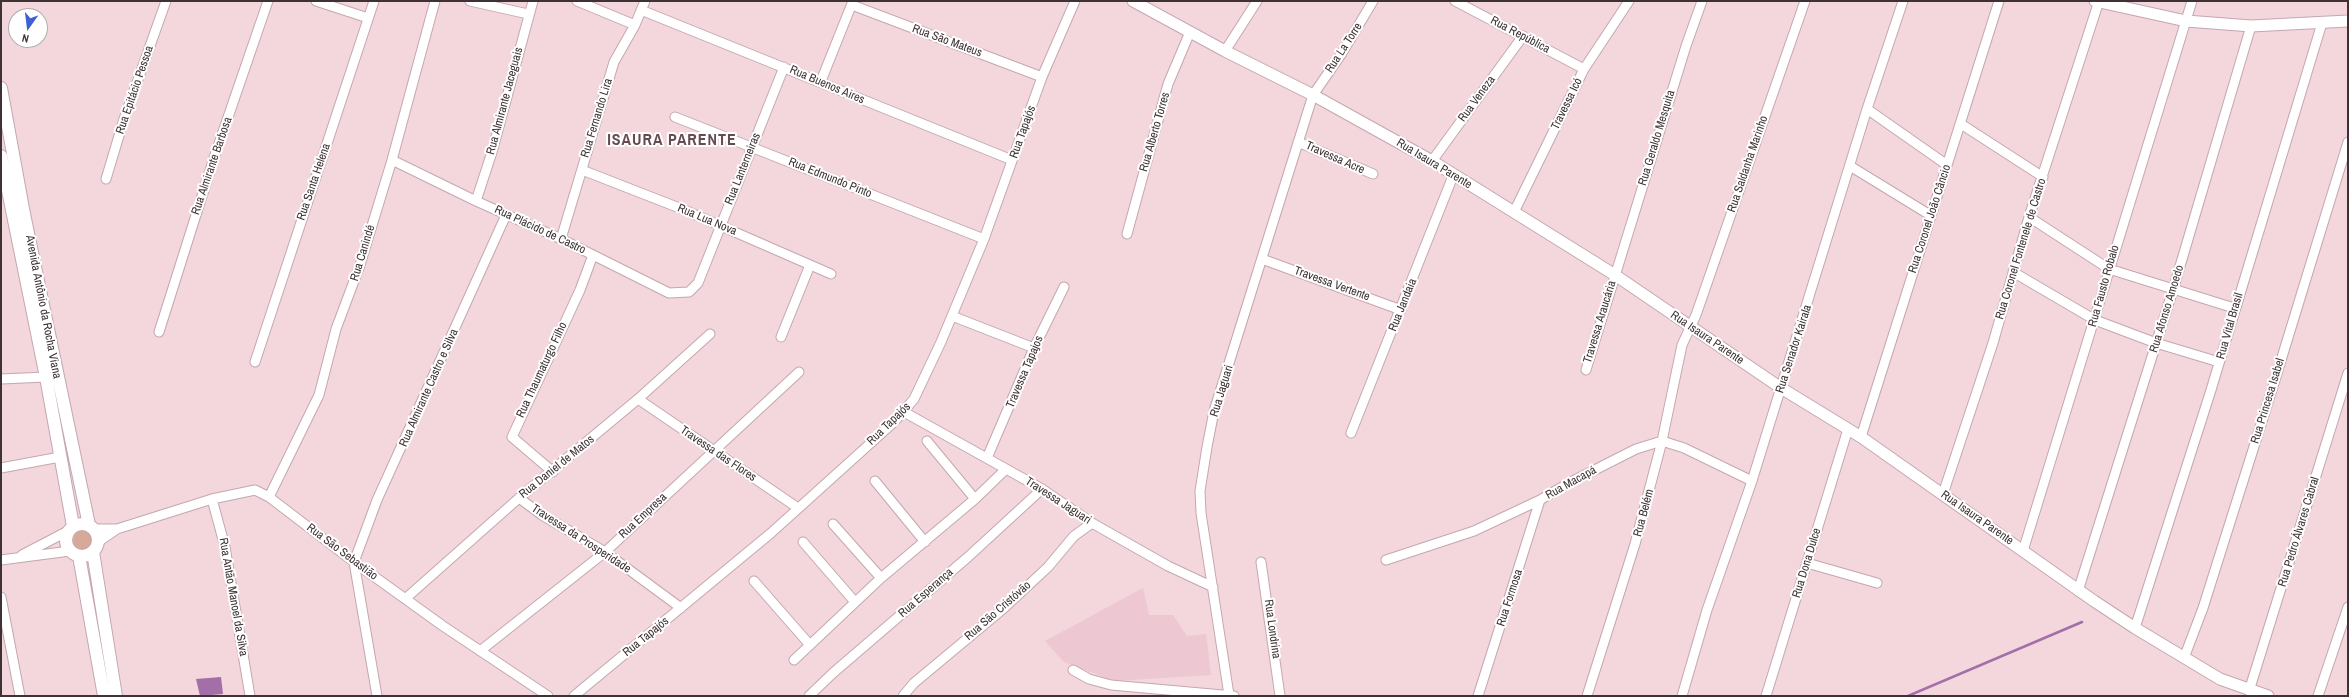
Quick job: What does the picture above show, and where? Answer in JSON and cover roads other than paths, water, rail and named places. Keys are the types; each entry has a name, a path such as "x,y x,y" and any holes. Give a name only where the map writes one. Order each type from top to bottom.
{"main road":[{"name":"Avenida Antônio da Rocha Viana","path":"1,88 24,214 91,527"},
{"name":"Avenida Antônio da Rocha Viana","path":"1,156 4,196 46,377 60,457 70,529"},
{"path":"104,696 74,554 65,542 70,529 80,524 91,527 97,532 95,547 116,696"},
{"path":"74,554 87,556 95,547"}],"street":[{"name":"Rua Epitácio Pessoa","path":"106,179 124,119 166,1"},
{"name":"Rua Almirante Barbosa","path":"159,332 209,173 268,1"},
{"path":"316,1 368,18"},
{"name":"Rua Santa Helena","path":"254,362 374,1"},
{"name":"Rua Canindé","path":"269,496 319,395 336,329 360,265 392,160 435,1"},
{"path":"470,1 528,14"},
{"name":"Rua Almirante Jaceguais","path":"476,201 512,81 528,14 533,1"},
{"path":"577,1 635,25"},
{"name":"Rua Tapajós","path":"574,696 681,608 798,508 904,412 921,386 952,316 984,239 1042,77 1075,1"},
{"name":"Rua Isaura Parente","path":"1133,1 1225,51 1313,95 1432,161 1452,176 1514,212 1615,275 1781,388 1861,437 2078,591 2135,628 2220,679 2268,696"},
{"path":"1225,51 1258,1"},
{"name":"Rua La Torre","path":"1313,95 1342,53 1373,1"},
{"name":"Rua República","path":"1455,1 1584,69"},
{"name":"Travessa Icó","path":"1514,212 1584,69 1630,1"},
{"name":"Rua Geraldo Mesquita","path":"1615,275 1686,46 1702,1"},
{"name":"Rua Saldanha Marinho","path":"1691,327 1805,1"},
{"name":"Rua Senador Kairala","path":"1682,696 1706,610 1752,480 1867,109 1903,1"},
{"name":"Rua Coronel João Câncio","path":"1861,437 1930,215 1961,124 1999,1"},
{"name":"Rua Fausto Robalo","path":"2023,551 2192,1"},
{"path":"2098,2 2186,21 2251,26 2348,21"},
{"name":"Rua Coronel Fontenele de Castro","path":"1943,494 1993,343 2029,217 2098,2"},
{"path":"821,81 853,3"},
{"name":"Rua São Mateus","path":"853,3 1042,77"},
{"name":"Rua Fernando Lira","path":"561,239 614,62 635,25 643,5"},
{"name":"Rua Buenos Aires","path":"643,5 784,67 1012,160"},
{"name":"Rua Vital Brasil","path":"2135,628 2219,362 2234,308 2322,23"},
{"name":"Rua Afonso Amoedo","path":"2078,591 2173,290 2251,26"},
{"name":"Rua Alberto Torres","path":"1127,234 1168,84 1190,32"},
{"name":"Rua Veneza","path":"1432,161 1523,36"},
{"name":"Rua Lanterneiras","path":"689,292 698,283 719,226 784,67"},
{"name":"Rua Jaguari","path":"1232,696 1201,513 1200,491 1202,470 1214,411 1313,95"},
{"path":"1867,109 1947,165"},
{"name":"Rua Edmundo Pinto","path":"675,117 984,239"},
{"path":"1961,124 2042,177"},
{"name":"Travessa Acre","path":"1298,142 1372,174"},
{"name":"Rua Princesa Isabel","path":"2184,658 2203,608 2348,142"},
{"name":"Rua Plácido de Castro","path":"392,160 476,201 561,239 669,293 689,292"},
{"path":"1850,166 1930,215"},
{"name":"Rua Lua Nova","path":"582,170 831,274"},
{"name":"Rua Jandaia","path":"1351,433 1401,310 1452,176"},
{"name":"Rua Almirante Castro e Silva","path":"354,562 377,500 506,215"},
{"path":"2029,217 2109,268 2173,290 2234,308"},
{"name":"Rua Thaumaturgo Filho","path":"553,472 512,437 580,290 593,255"},
{"name":"Travessa Vertente","path":"1262,259 1401,310"},
{"path":"781,337 810,265"},
{"path":"2013,272 2094,320 2156,343 2219,362"},
{"name":"Travessa Araucária","path":"1586,370 1615,275"},
{"name":"Travessa Tapajos","path":"987,458 1034,348 1064,287"},
{"path":"952,316 1034,348"},
{"name":"Rua Belém","path":"1587,696 1635,544 1662,441 1682,344 1691,327"},
{"name":"Rua Daniel de Matos","path":"405,598 519,498 553,472 638,399 710,334"},
{"name":"Rua Empresa","path":"480,651 604,552 713,450 800,372"},
{"name":"Rua Pedro Álvares Cabral","path":"2249,690 2348,373"},
{"path":"1,379 46,377"},
{"name":"Travessa das Flores","path":"638,399 798,508"},
{"name":"Travessa Jaguari","path":"904,412 1042,489 1092,524 1168,566 1213,586"},
{"name":"Rua Dona Dulce","path":"1766,696 1848,430"},
{"path":"927,441 975,499"},
{"path":"1662,441 1684,448 1752,480"},
{"name":"Rua Macapá","path":"1386,560 1474,531 1540,500 1567,484 1636,449 1662,441"},
{"path":"1,468 60,457"},
{"path":"794,660 854,602 975,499 1006,469"},
{"path":"875,481 925,542"},
{"name":"Rua São Sebastião","path":"91,527 117,528 212,499 249,489 255,490 269,496 354,562 480,651 548,696"},
{"name":"Rua Esperança","path":"809,696 833,673 968,557 1042,489"},
{"name":"Travessa da Prosperidade","path":"519,498 542,515 604,552 681,608"},
{"name":"Rua Antão Manoel da Silva","path":"212,499 225,547 250,696"},
{"name":"Rua Formosa","path":"1478,696 1540,500"},
{"path":"833,524 881,578"},
{"name":"Rua São Cristóvão","path":"903,696 920,678 1004,608 1048,567 1074,536 1092,524"},
{"name":"Rua São Sebastião","path":"95,547 117,528"},
{"path":"15,559 70,529"},
{"path":"802,542 854,602"},
{"path":"1,560 74,554"},
{"path":"354,562 377,696"},
{"name":"Rua Londrina","path":"1261,562 1280,696"},
{"path":"1807,563 1877,583"},
{"path":"754,581 810,645"},
{"path":"1,597 20,696"},
{"path":"2318,696 2348,607"},
{"path":"1073,670 1089,679 1111,685 1196,694 1232,696"}],"waterway":[{"path":"1908,696 2082,622"}],"district":[{"name":"ISAURA PARENTE","path":"672,141"}]}
